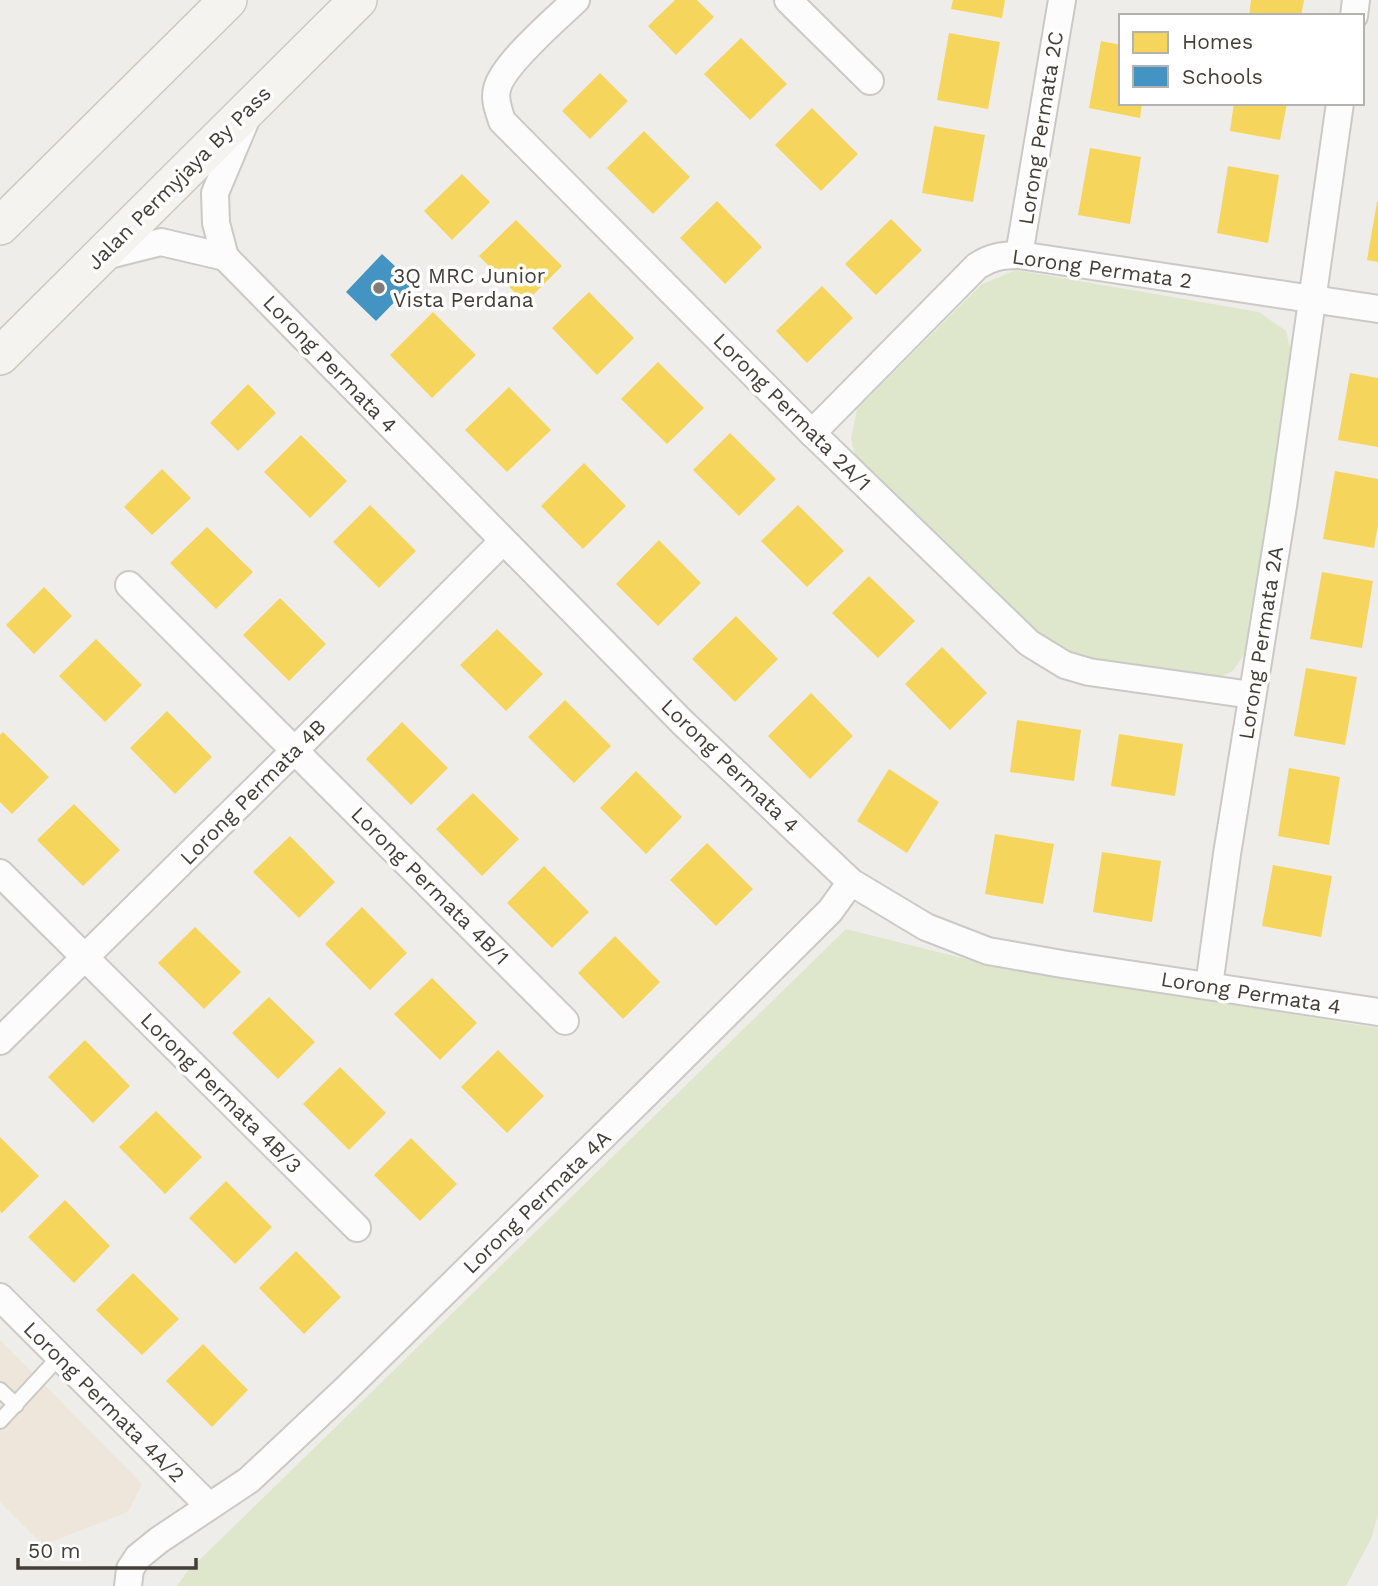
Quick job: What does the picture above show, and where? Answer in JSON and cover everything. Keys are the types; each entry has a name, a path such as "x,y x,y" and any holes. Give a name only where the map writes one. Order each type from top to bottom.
{"main road":[{"path":"0,226 228,0"},
{"name":"Jalan Permyjaya By Pass","path":"0,356 358,0"}],"street":[{"name":"Lorong Permata 2A/1","path":"576,0 503,72 496,90 502,121 812,433 1029,643 1065,665 1088,672 1252,695"},
{"path":"788,0 870,81"},
{"name":"Lorong Permata 2C","path":"1019,255 1062,0"},
{"name":"Lorong Permata 2A","path":"1209,986 1227,853 1283,506 1340,105"},
{"path":"98,258 161,242 225,257 216,223 215,193 252,106"},
{"name":"Lorong Permata 2","path":"812,433 977,266 988,259 1003,255 1019,255 1378,309"},
{"name":"Lorong Permata 4","path":"225,257 682,722 851,882 926,927 988,951 1378,1012"},
{"name":"Lorong Permata 4B","path":"0,1041 503,541"},
{"name":"Lorong Permata 4B/1","path":"129,585 565,1021"},
{"name":"Lorong Permata 4B/3","path":"0,873 357,1228"},
{"name":"Lorong Permata 4A","path":"128,1586 130,1569 138,1558 159,1540 249,1480 346,1389 830,911 851,882"},
{"name":"Lorong Permata 4A/2","path":"0,1297 209,1506"}],"lane":[{"path":"0,1420 59,1357"},
{"path":"0,1390 16,1405"}],"shaded area":[{"path":"0,1340 142,1484 128,1512 43,1545 0,1502"}],"green space":[{"path":"1016,270 1259,312 1286,331 1293,360 1249,647 1233,671 1208,682 1077,658 1017,622 858,468 851,439 857,409 982,284"},
{"path":"846,929 1002,968 1378,1028 1378,1515 1371,1539 1346,1586 177,1586 186,1573"}],"building: Homes":[{"path":"675,0 697,0 714,17 676,55 648,26"},
{"path":"953,0 1005,0 1002,18 951,9"},
{"path":"1251,0 1304,0 1301,14 1249,14"},
{"path":"949,33 1000,42 988,109 937,100"},
{"path":"741,38 787,84 750,120 704,74"},
{"path":"1101,41 1119,45 1119,105 1142,105 1140,118 1089,108"},
{"path":"600,73 628,101 590,139 562,111"},
{"path":"1234,105 1287,105 1280,140 1230,131"},
{"path":"812,108 858,154 821,191 775,145"},
{"path":"934,126 985,135 973,202 922,193"},
{"path":"644,131 690,177 653,214 607,168"},
{"path":"1090,148 1141,157 1130,224 1078,215"},
{"path":"1228,166 1279,175 1268,243 1217,233"},
{"path":"462,174 490,202 452,240 424,211"},
{"path":"717,201 762,247 725,284 680,238"},
{"path":"1378,202 1378,262 1367,260"},
{"path":"891,219 922,250 876,295 845,264"},
{"path":"516,220 562,266 525,303 479,256"},
{"path":"822,286 853,318 807,363 776,331"},
{"path":"589,292 634,338 597,375 552,328"},
{"path":"433,312 476,355 432,398 390,355"},
{"path":"658,362 704,408 667,444 621,399"},
{"path":"1350,373 1378,378 1378,447 1338,440"},
{"path":"248,384 276,413 238,451 210,423"},
{"path":"509,387 551,430 507,472 465,430"},
{"path":"730,433 776,479 739,516 693,470"},
{"path":"301,435 347,481 310,518 264,472"},
{"path":"584,463 626,506 583,549 541,506"},
{"path":"162,469 191,498 152,535 124,507"},
{"path":"1335,471 1378,479 1378,524 1374,548 1323,539"},
{"path":"370,505 416,551 379,588 333,542"},
{"path":"798,505 844,551 807,587 761,541"},
{"path":"207,527 253,572 216,609 170,563"},
{"path":"659,540 701,583 658,626 616,584"},
{"path":"1322,572 1373,581 1362,648 1310,639"},
{"path":"869,576 915,621 878,658 832,613"},
{"path":"44,587 72,616 34,654 6,625"},
{"path":"280,598 326,644 289,681 243,635"},
{"path":"736,616 778,659 735,702 692,659"},
{"path":"497,629 543,674 506,711 460,665"},
{"path":"96,639 142,685 105,722 59,676"},
{"path":"942,647 987,693 950,730 905,684"},
{"path":"1306,668 1357,677 1345,745 1294,736"},
{"path":"811,693 853,736 810,779 768,736"},
{"path":"565,700 611,746 574,783 528,737"},
{"path":"167,711 212,757 175,794 130,748"},
{"path":"1017,720 1081,730 1074,781 1010,772"},
{"path":"402,722 448,768 411,805 366,759"},
{"path":"3,732 49,777 12,814 0,802 0,735"},
{"path":"1119,734 1183,744 1175,796 1111,786"},
{"path":"1289,768 1340,777 1329,845 1278,836"},
{"path":"889,769 939,802 907,853 857,821"},
{"path":"636,771 682,817 646,854 600,808"},
{"path":"473,793 519,839 482,876 436,829"},
{"path":"74,804 120,850 83,886 37,840"},
{"path":"995,834 1054,844 1043,904 985,894"},
{"path":"290,836 335,882 299,918 253,872"},
{"path":"707,843 753,889 716,926 670,880"},
{"path":"1102,852 1161,861 1152,922 1093,912"},
{"path":"1273,865 1332,876 1321,937 1262,926"},
{"path":"544,866 589,912 552,948 507,903"},
{"path":"362,907 407,953 370,990 325,944"},
{"path":"195,927 241,972 204,1009 158,963"},
{"path":"615,936 660,982 623,1019 578,973"},
{"path":"432,978 477,1023 440,1060 394,1014"},
{"path":"269,997 315,1042 278,1079 232,1033"},
{"path":"85,1040 130,1086 93,1123 48,1077"},
{"path":"498,1050 544,1096 507,1133 461,1087"},
{"path":"340,1067 386,1113 349,1150 303,1104"},
{"path":"156,1111 202,1157 165,1194 119,1147"},
{"path":"0,1137 39,1176 2,1213 0,1211"},
{"path":"411,1138 457,1184 420,1221 374,1175"},
{"path":"226,1181 272,1227 235,1264 189,1218"},
{"path":"65,1200 110,1246 74,1283 28,1237"},
{"path":"296,1251 341,1297 304,1334 259,1288"},
{"path":"133,1273 179,1319 142,1355 96,1310"},
{"path":"203,1344 248,1390 212,1427 166,1381"}],"building: Schools":[{"name":"3Q MRC Junior Vista Perdana","path":"382,254 413,283 376,321 346,292"}],"place":[{"name":"3Q MRC Junior Vista Perdana","path":"379,288"}]}
